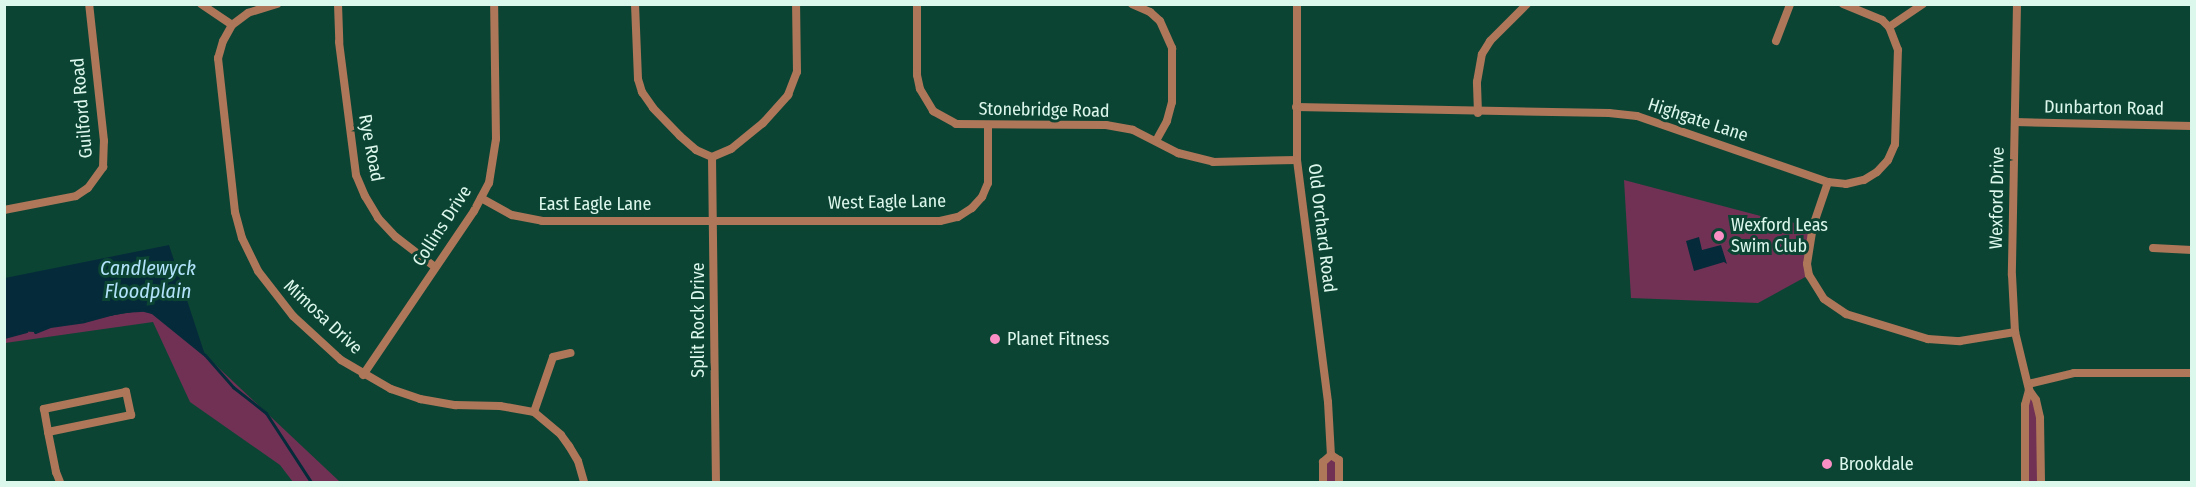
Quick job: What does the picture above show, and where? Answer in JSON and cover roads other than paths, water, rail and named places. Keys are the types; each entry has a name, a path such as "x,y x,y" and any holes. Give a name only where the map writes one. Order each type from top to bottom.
{"street":[{"name":"Guilford Road","path":"4,210 76,196 88,188 103,167 104,141 89,4"},
{"path":"201,4 232,25 248,13 277,4"},
{"name":"Rye Road","path":"338,4 340,54 356,175 364,196 378,218 396,237 435,267"},
{"name":"Collins Drive","path":"363,375 489,183 496,139 494,4"},
{"path":"635,4 638,79 642,92 652,108 680,136 696,150 712,157 739,143 763,123 788,95 797,72 796,4"},
{"name":"Stonebridge Road","path":"917,4 917,75 925,100 933,111 956,124 1106,125 1133,130 1178,153 1213,162 1297,160"},
{"path":"1132,4 1150,12 1160,21 1172,48 1172,102 1167,121 1156,141"},
{"name":"Old Orchard Road","path":"1297,4 1297,160 1328,402 1331,455"},
{"path":"1478,112 1477,82 1482,54 1490,41 1527,4"},
{"path":"1776,41 1790,4"},
{"path":"1843,4 1873,15 1889,27 1923,4"},
{"name":"Wexford Drive","path":"2018,4 2012,274 2014,332 2028,387 2036,400 2040,418 2041,483"},
{"name":"Mimosa Drive","path":"232,25 223,41 218,58 234,202 242,238 258,271 279,300 341,360 363,375 391,389 420,399 455,405 500,406 534,412"},
{"name":"Highgate Lane","path":"1296,107 1609,113 1637,116 1828,182 1846,184 1864,180 1877,172 1888,159 1895,144 1898,50 1889,27"},
{"name":"Dunbarton Road","path":"2016,122 2192,126"},
{"name":"West Eagle Lane","path":"714,221 940,221 958,216 977,202 988,183 988,126"},
{"name":"Split Rock Drive","path":"712,157 716,483"},
{"path":"1828,182 1814,226 1807,264 1809,275 1824,299 1846,314 1928,339 1960,341 2014,332"},
{"name":"East Eagle Lane","path":"481,198 512,215 528,219 714,221"},
{"path":"2153,248 2192,250"},
{"path":"571,352 554,357 534,412 561,435 569,446 578,461 584,483"},
{"path":"2028,387 2074,373 2192,373"},
{"name":"Wexford Drive","path":"2025,483 2025,411 2028,387"},
{"path":"48,432 131,415 126,392 44,409 48,432 60,483"},
{"name":"Old Orchard Road","path":"1323,483 1323,462 1331,455"},
{"name":"Old Orchard Road","path":"1331,455 1339,460 1339,483"}],"water":[{"path":"1699,237 1702,250 1721,245 1727,264 1724,262 1694,271 1686,241"},
{"name":"Candlewyck Floodplain","path":"169,245 205,355 159,317 144,310 50,326 36,332 23,331 5,337 5,278"}],"waterway":[{"path":"35,332 50,326 84,321 122,311 152,312 205,355 233,387 266,413 311,482"},
{"path":"4,337 26,331"}],"place":[{"name":"Wexford Leas Swim Club","path":"1719,236"},
{"name":"Planet Fitness","path":"995,339"},
{"name":"Brookdale","path":"1827,464"}]}
